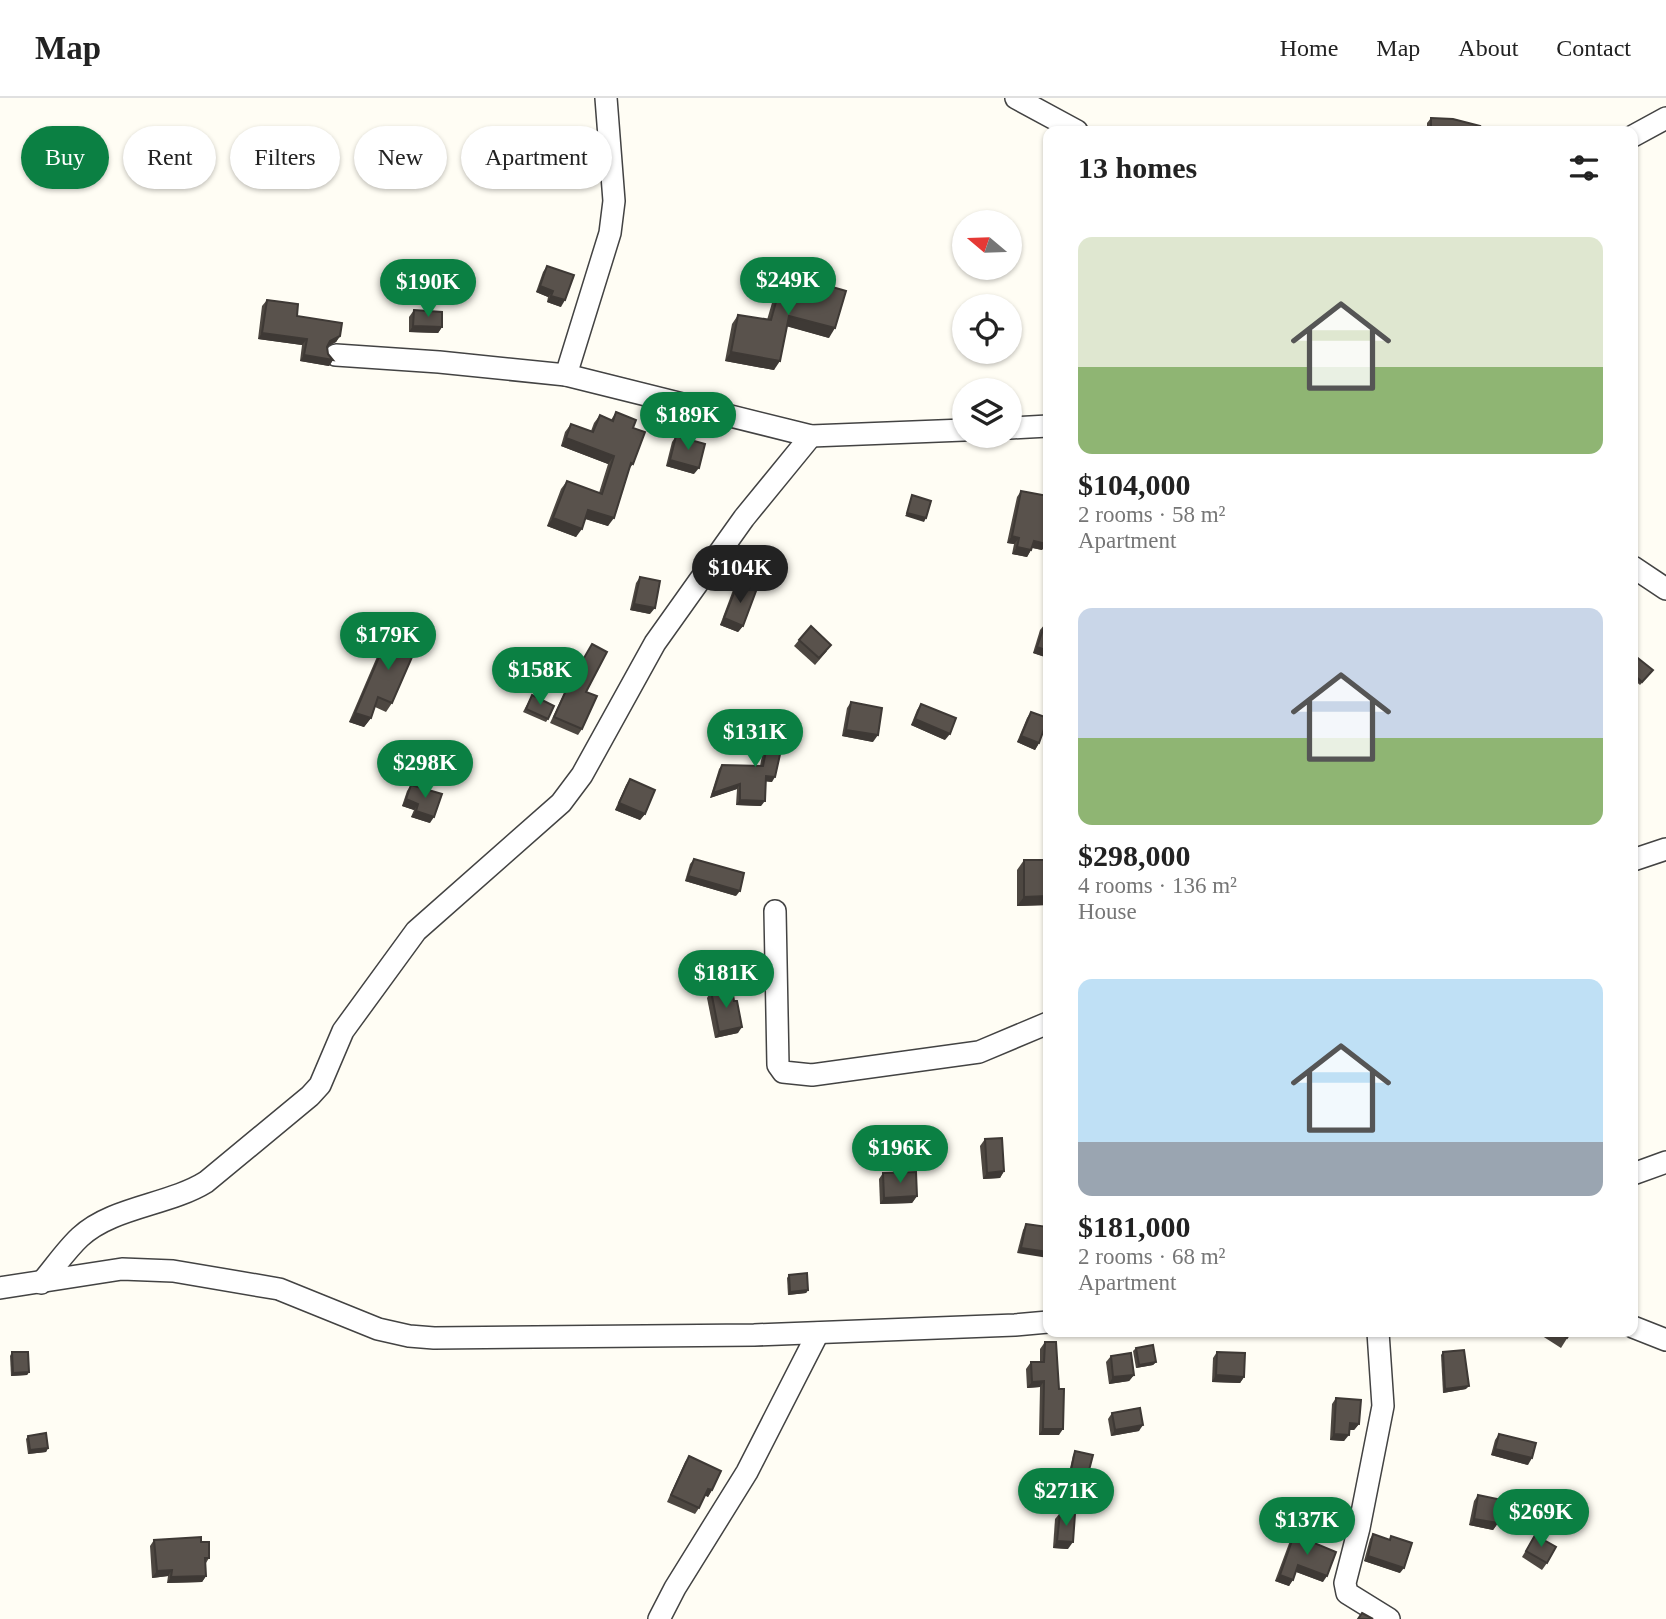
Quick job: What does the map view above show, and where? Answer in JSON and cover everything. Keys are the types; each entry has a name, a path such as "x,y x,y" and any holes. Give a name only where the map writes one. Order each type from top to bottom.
{"street":[{"path":"566,375 610,233 614,201 606,98"},
{"path":"1016,98 1068,126"},
{"path":"1638,132 1666,118"},
{"path":"336,355 566,375 811,436 952,430"},
{"path":"1022,427 1043,426"},
{"path":"41,1283 81,1235 108,1220 192,1191 320,1085 342,1031 416,931 561,803 582,775 655,642 744,518 811,436"},
{"path":"1638,570 1666,589"},
{"path":"1638,858 1666,849"},
{"path":"775,911 778,1065 783,1072 812,1075 979,1052 1043,1025"},
{"path":"1638,1172 1666,1162"},
{"path":"0,1288 122,1269 173,1271 279,1289 379,1329 434,1338 818,1333 1043,1322"},
{"path":"1638,1329 1666,1340"},
{"path":"659,1619 675,1588 747,1472 818,1333"},
{"path":"1378,1337 1383,1406 1359,1528 1345,1583 1347,1593 1389,1619"}],"building":[{"path":"1431,118 1453,119 1480,126 1431,126"},
{"path":"547,266 574,275 565,300 551,296 553,291 540,286"},
{"path":"784,273 846,291 835,328 789,316 780,361 731,352 738,315 771,320"},
{"path":"267,300 298,304 297,316 342,323 340,336 330,341 327,347 333,360 304,355 307,339 262,333"},
{"path":"414,310 442,312 442,327 413,326"},
{"path":"616,412 636,420 633,428 645,432 633,464 631,463 614,518 588,510 582,529 553,518 567,481 602,494 614,456 566,438 571,424 593,432 600,415 613,421"},
{"path":"676,436 705,444 699,468 670,460"},
{"path":"1021,491 1043,495 1043,543 1034,541 1031,550 1017,547 1019,538 1012,536"},
{"path":"912,495 931,501 926,518 907,513"},
{"path":"640,577 660,581 655,608 634,604"},
{"path":"738,583 756,591 743,626 724,618"},
{"path":"811,626 831,645 819,658 799,640"},
{"path":"391,629 419,641 392,703 378,697 371,718 355,713"},
{"path":"1043,630 1043,649 1037,647"},
{"path":"592,644 607,652 586,692 597,696 582,729 554,717"},
{"path":"1638,658 1653,670 1642,682 1638,678"},
{"path":"532,695 554,706 548,719 526,709"},
{"path":"851,702 882,708 878,735 846,730"},
{"path":"921,704 956,718 950,734 915,719"},
{"path":"1031,712 1043,716 1043,732 1039,743 1021,736"},
{"path":"772,720 787,723 775,777 766,776 765,801 740,800 740,784 713,793 722,765 763,766"},
{"path":"630,779 655,790 645,814 619,803"},
{"path":"411,785 442,794 434,817 416,811 418,804 406,799"},
{"path":"694,859 744,873 740,891 688,876"},
{"path":"1024,860 1043,860 1043,896 1024,897"},
{"path":"732,988 742,1027 719,1032 711,991"},
{"path":"1002,1138 1004,1171 987,1173 985,1139"},
{"path":"916,1172 917,1196 884,1198 883,1173"},
{"path":"1026,1224 1043,1226 1043,1251 1021,1248"},
{"path":"807,1273 808,1290 790,1292 789,1275"},
{"path":"1045,1342 1056,1342 1059,1389 1064,1389 1063,1429 1043,1429 1044,1381 1032,1382 1031,1362 1044,1362"},
{"path":"1153,1345 1156,1362 1139,1365 1136,1348"},
{"path":"1464,1350 1469,1386 1445,1389 1443,1352"},
{"path":"12,1352 28,1352 29,1372 13,1373"},
{"path":"1217,1352 1245,1353 1244,1377 1216,1375"},
{"path":"1131,1353 1134,1375 1113,1377 1111,1356"},
{"path":"1336,1398 1361,1400 1359,1424 1350,1423 1349,1435 1334,1434"},
{"path":"1140,1408 1143,1425 1115,1430 1112,1413"},
{"path":"46,1433 48,1448 30,1450 28,1436"},
{"path":"1499,1434 1536,1443 1532,1458 1495,1449"},
{"path":"1075,1451 1093,1455 1088,1474 1071,1470"},
{"path":"689,1456 721,1471 699,1508 671,1495"},
{"path":"1478,1495 1502,1500 1498,1523 1474,1519"},
{"path":"1060,1513 1075,1514 1073,1542 1057,1541"},
{"path":"1295,1532 1308,1536 1307,1540 1336,1552 1327,1576 1298,1565 1293,1580 1280,1575"},
{"path":"1373,1534 1412,1543 1404,1568 1368,1556"},
{"path":"1535,1535 1556,1547 1547,1563 1526,1551"},
{"path":"201,1537 201,1542 209,1542 209,1558 205,1558 206,1576 171,1577 172,1570 157,1571 154,1540"},
{"path":"1362,1613 1373,1619 1358,1619"}]}
